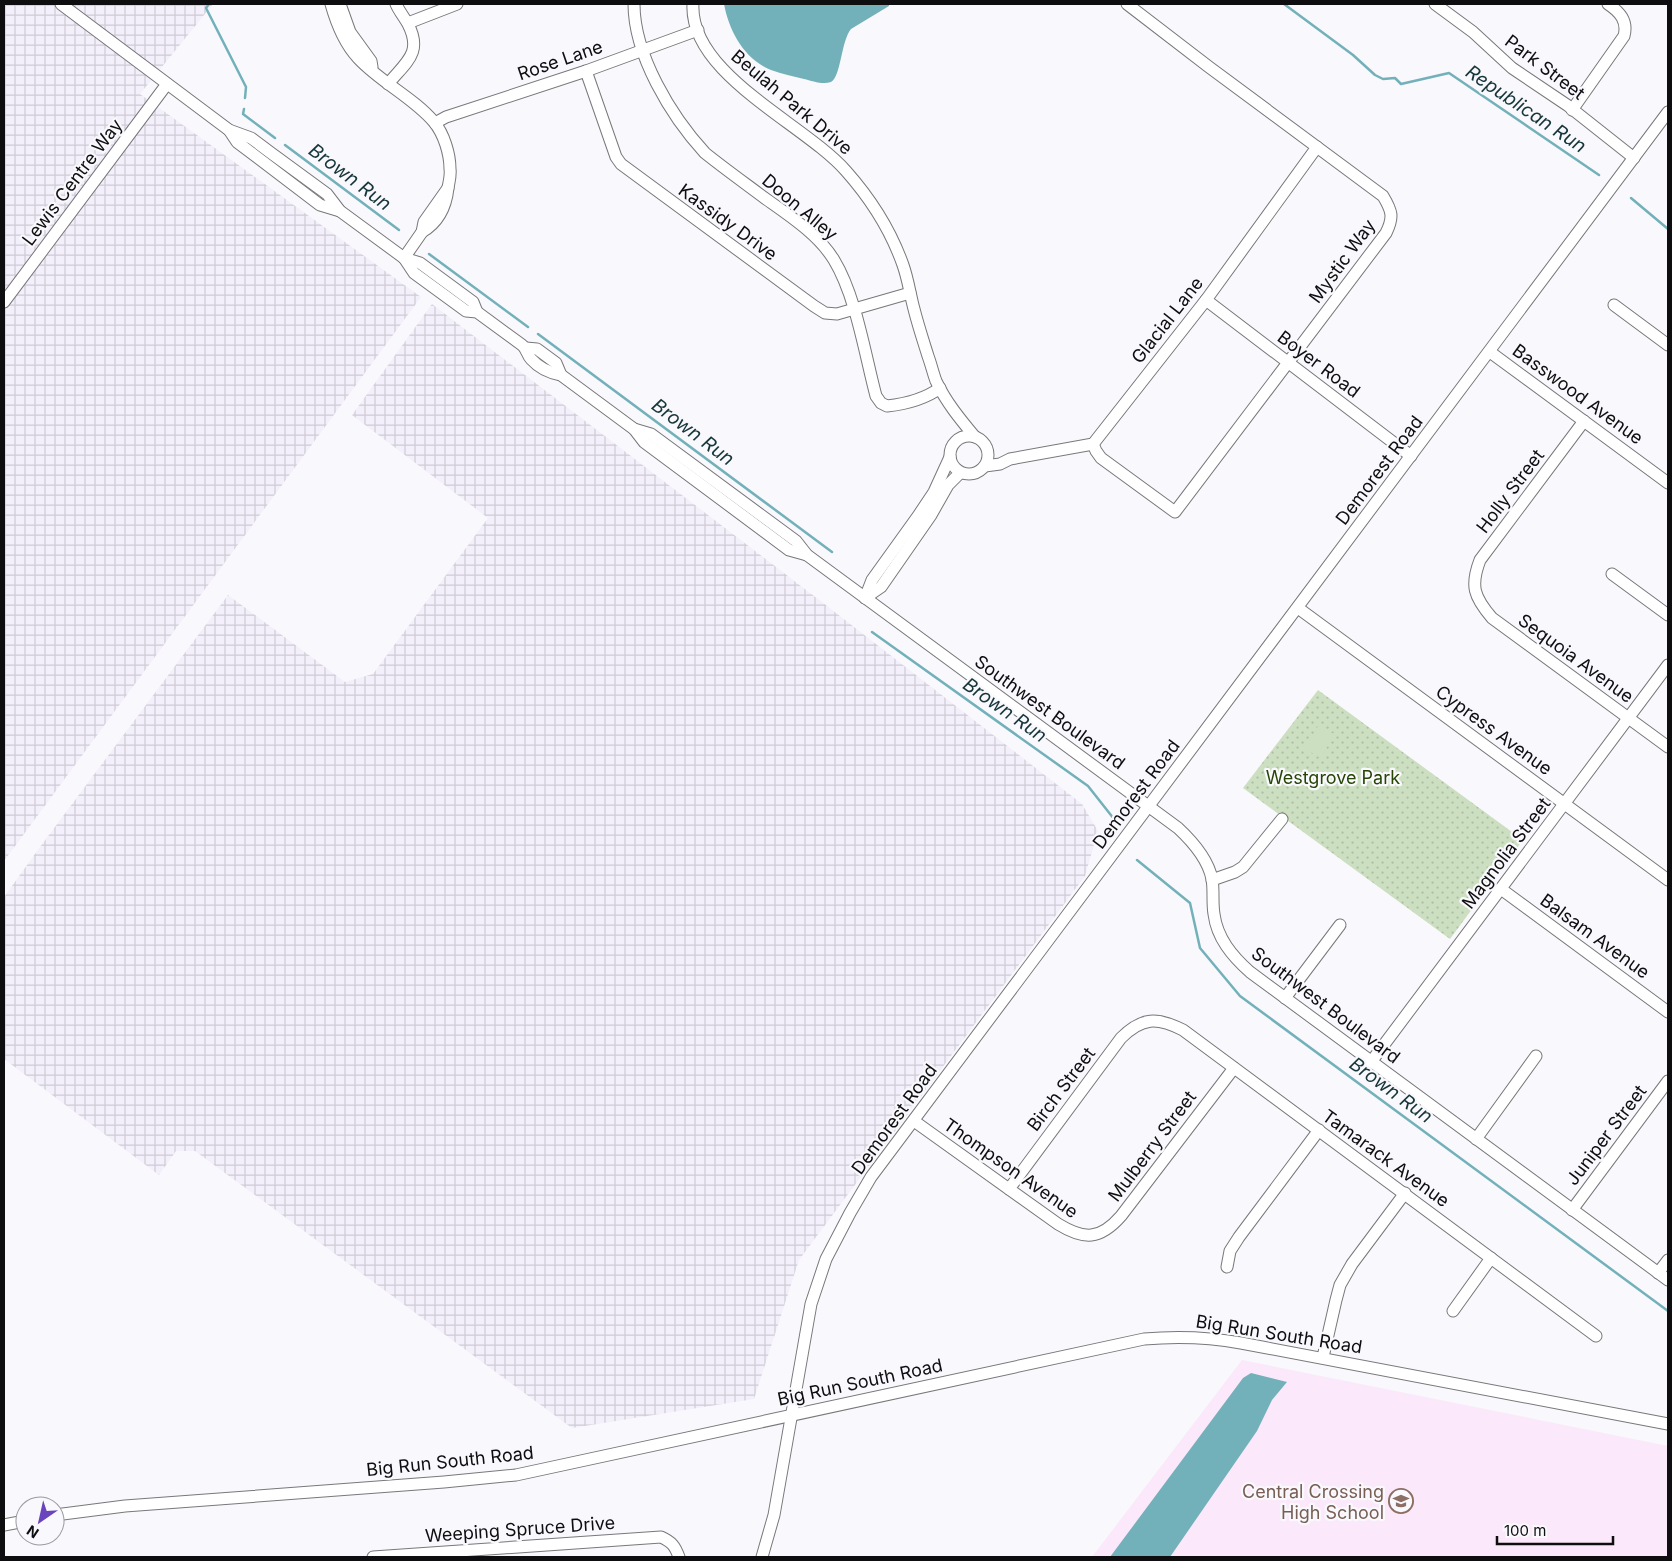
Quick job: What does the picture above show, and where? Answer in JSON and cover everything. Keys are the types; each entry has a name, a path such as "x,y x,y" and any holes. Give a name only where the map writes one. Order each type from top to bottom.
{"street":[{"name":"Southwest Boulevard","path":"61,4 229,130 251,138 327,194 340,211 404,258 414,273 466,311 477,312 526,348 530,358 549,373 562,375 634,429 644,442 789,550 807,555 1178,828 1194,844 1204,859 1212,880 1217,929 1228,950 1250,972 1668,1280"},
{"path":"331,4 346,40 357,58 435,123 447,148 450,169 448,187 424,222 422,232 404,258"},
{"path":"340,4 350,32 371,61 373,71"},
{"path":"388,84 413,52 415,45 408,23 396,4"},
{"path":"408,23 457,4"},
{"name":"Doon Alley","path":"634,4 643,49 649,67 662,95 694,141 711,158 817,238 834,259 843,278 876,396 881,403 887,406 895,405 931,395 940,388"},
{"name":"Beulah Park Drive","path":"694,4 694,17 698,30 707,50 724,72 738,85 803,133 846,170 887,228 903,265 936,380 956,416 975,437"},
{"name":"Mystic Way","path":"1093,444 1102,458 1175,512 1386,232 1391,222 1391,210 1384,196 1127,4"},
{"name":"Park Street","path":"1435,4 1473,32 1512,68 1572,110 1634,158"},
{"path":"1572,110 1624,36 1626,30 1623,18 1608,4"},
{"name":"Rose Lane","path":"435,123 446,117 586,71 698,30"},
{"name":"Kassidy Drive","path":"586,71 616,157 621,164 814,306 825,313 837,314 910,293"},
{"name":"Lewis Centre Way","path":"4,302 167,84"},
{"name":"Demorest Road","path":"762,1557 774,1515 811,1304 826,1259 871,1177 1668,112"},
{"name":"Glacial Lane","path":"1093,444 1206,300 1317,147"},
{"name":"Boyer Road","path":"1206,300 1412,456"},
{"path":"1614,305 1668,345"},
{"name":"Basswood Avenue","path":"1490,352 1668,483"},
{"name":"Beulah Park Drive","path":"956,416 957,440"},
{"name":"Holly Street","path":"1474,587 1475,574 1480,560 1584,421"},
{"path":"865,598 872,580 934,492 950,457 952,445 957,440 968,436 975,437 985,444 989,456 985,466 979,472 973,474 960,473 955,469 950,457"},
{"path":"985,466 1000,464 1010,459 1093,444"},
{"path":"988,450 1010,459"},
{"path":"865,598 881,587 931,514 948,485 960,473"},
{"path":"1612,574 1668,615"},
{"name":"Sequoia Avenue","path":"1474,587 1480,604 1492,618 1668,747"},
{"name":"Cypress Avenue","path":"1298,608 1668,880"},
{"name":"Magnolia Street","path":"1370,1062 1668,665"},
{"path":"1212,880 1235,872 1243,867 1282,819"},
{"name":"Balsam Avenue","path":"1501,889 1668,1012"},
{"path":"1285,998 1340,925"},
{"name":"Tamarack Avenue","path":"1150,1020 1166,1023 1183,1030 1596,1336"},
{"name":"Birch Street","path":"1009,1189 1121,1038 1136,1025 1150,1020"},
{"path":"1476,1139 1536,1056"},
{"name":"Mulberry Street","path":"1090,1236 1108,1229 1121,1216 1234,1068"},
{"name":"Juniper Street","path":"1572,1210 1668,1081"},
{"name":"Thompson Avenue","path":"914,1121 1058,1224 1073,1233 1090,1236"},
{"path":"1227,1267 1230,1251 1239,1237 1319,1130"},
{"path":"1323,1357 1340,1285 1352,1264 1405,1194"},
{"path":"1453,1310 1491,1258"},
{"path":"1658,1273 1668,1260"},
{"name":"Big Run South Road","path":"65,1515 125,1506 516,1475 1157,1338 1205,1338 1323,1357 1668,1424"},
{"name":"Weeping Spruce Drive","path":"373,1557 484,1553 661,1537 669,1540 675,1547 679,1557"}],"shaded area":[{"path":"4,4 213,4 140,94 421,297 4,861"},
{"path":"432,304 1082,804 1098,831 1085,876 799,1260 754,1399 572,1428 195,1151 176,1151 159,1175 4,1059 4,897 228,595 345,682 373,674 488,518 352,415"},
{"name":"Central Crossing High School","path":"1242,1360 1668,1446 1668,1557 1092,1557"}],"green space":[{"name":"Westgrove Park","path":"1318,690 1523,840 1450,939 1243,788"},
{"path":"1318,726 1334,734 1321,758 1305,749"}],"water":[{"path":"724,4 889,4 889,6 851,29 845,42 837,73 831,82 825,83 814,82 771,70 753,59 734,34"},
{"path":"1251,1373 1287,1382 1272,1400 1257,1431 1170,1557 1110,1557 1243,1378"}],"waterway":[{"name":"Brown Run","path":"209,4 206,8 246,87 245,98"},
{"name":"Republican Run","path":"1284,4 1353,55 1375,75 1383,79 1395,78 1401,84 1449,73 1599,175"},
{"name":"Brown Run","path":"244,109 243,114 275,138"},
{"name":"Brown Run","path":"285,145 399,230"},
{"name":"Republican Run","path":"1631,198 1668,229"},
{"name":"Brown Run","path":"429,254 528,327"},
{"name":"Brown Run","path":"538,334 832,552"},
{"name":"Brown Run","path":"872,632 1088,786 1114,819"},
{"name":"Brown Run","path":"1137,860 1190,903 1200,948 1240,996 1668,1311"}],"place":[{"name":"Central Crossing High School","path":"1401,1501"}]}
